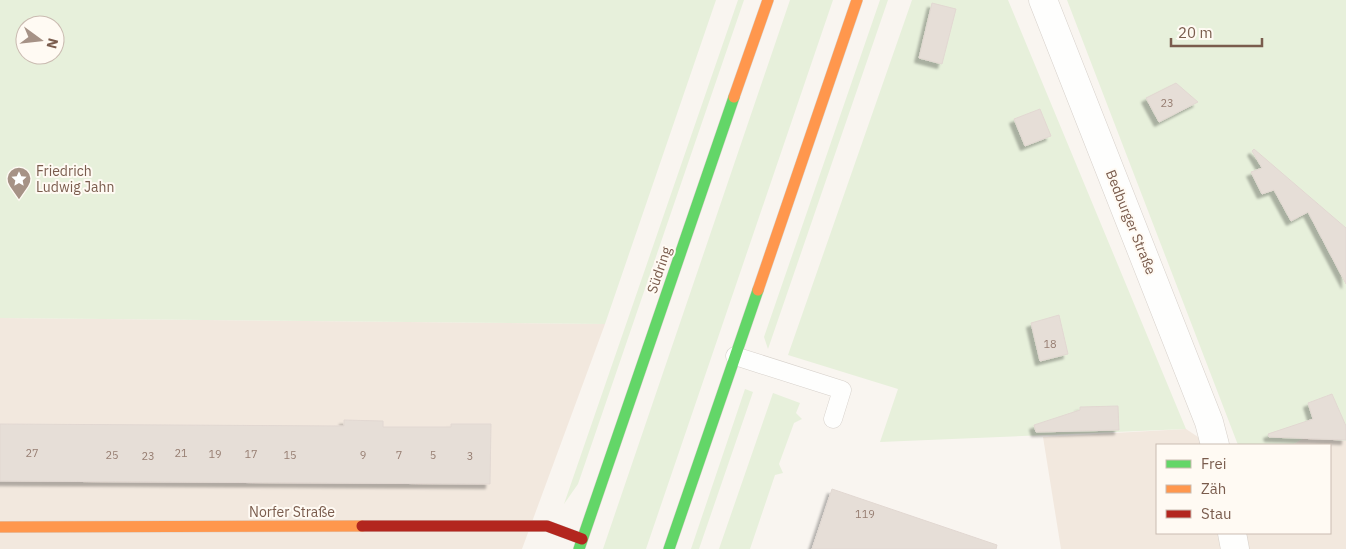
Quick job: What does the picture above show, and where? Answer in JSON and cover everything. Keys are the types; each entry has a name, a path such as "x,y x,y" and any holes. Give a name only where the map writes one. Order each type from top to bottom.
{"main road":[{"name":"Südring","path":"581,544 768,0"},
{"path":"669,549 857,0"},
{"name":"Norfer Straße","path":"0,527 547,526 581,544"}],"street":[{"name":"Bedburger Straße","path":"1043,0 1209,422 1215,444"},
{"path":"1232,534 1235,549"}],"lane":[{"path":"735,356 842,390 832,419"}],"shaded area":[{"path":"0,318 605,324 522,549 0,549"},
{"path":"1186,429 1208,444 1156,444 1156,534 1331,534 1331,444 1294,444 1304,438 1346,441 1346,549 1061,549 1043,437"}],"green space":[{"path":"0,0 716,0 605,324 0,318"},
{"path":"738,0 744,0 578,484 564,504"},
{"path":"790,0 833,0 646,549 603,549"},
{"path":"880,0 888,0 768,349 764,337"},
{"path":"912,0 1008,0 1186,429 880,442 898,389 788,355"},
{"path":"1067,0 1346,0 1346,441 1304,438 1294,444 1238,444"},
{"path":"745,389 753,392 699,549 691,549"},
{"path":"773,393 800,403 796,413 802,419 794,423 779,464 783,473 775,475 750,549 719,549"}],"building":[{"path":"932,3 956,9 942,64 919,58"},
{"path":"1176,83 1198,102 1159,122 1146,98"},
{"path":"1040,109 1051,136 1025,146 1014,119"},
{"path":"1254,149 1346,228 1346,284 1308,212 1291,221 1274,190 1262,194 1251,172 1262,168 1252,151"},
{"path":"1059,315 1068,354 1040,361 1031,323"},
{"path":"1332,394 1346,426 1346,440 1269,437 1268,434 1313,419 1308,403"},
{"path":"1118,406 1119,430 1036,432 1034,425 1080,410 1080,407"},
{"path":"344,420 383,421 383,427 451,427 451,424 491,424 490,484 0,481 0,424 344,426"},
{"path":"832,489 997,545 996,549 812,549"}],"traffic: fast":[{"path":"579,549 734,97"},
{"path":"669,549 758,290"}],"traffic: slow":[{"path":"734,97 768,0"},
{"path":"758,290 857,0"},
{"path":"0,527 362,526"}],"traffic: jam":[{"path":"362,526 547,526 582,539"}],"place":[{"name":"Friedrich Ludwig Jahn","path":"19,200"}]}
